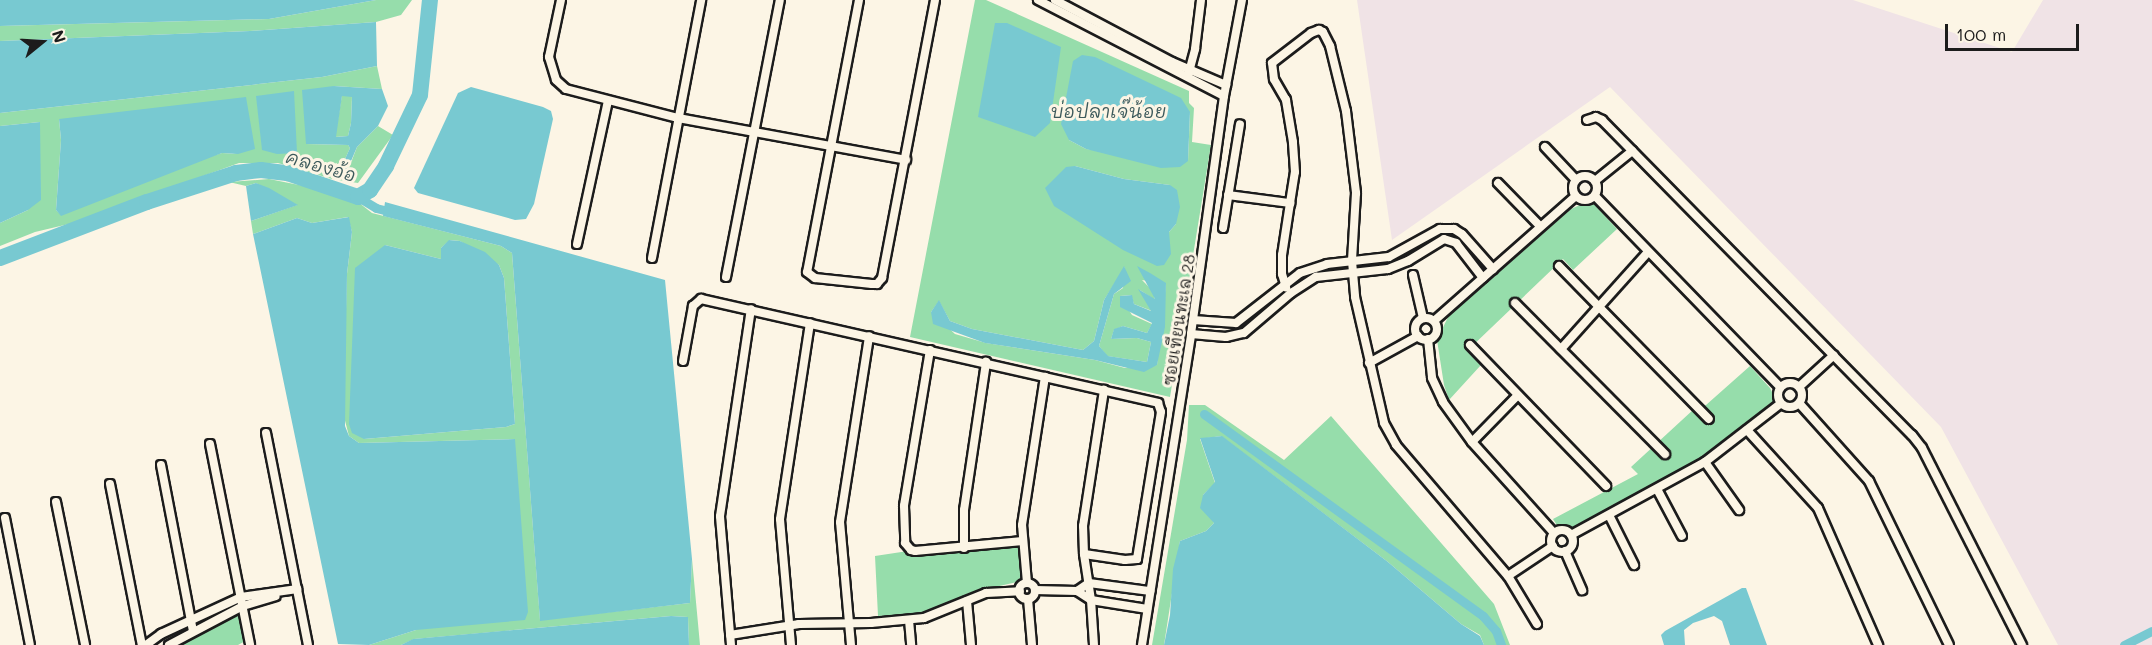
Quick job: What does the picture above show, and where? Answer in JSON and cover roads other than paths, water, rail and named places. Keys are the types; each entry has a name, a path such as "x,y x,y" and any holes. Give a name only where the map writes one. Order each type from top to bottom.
{"street":[{"path":"561,0 549,57 553,74 566,88 678,118 906,160"},
{"path":"652,258 701,0"},
{"path":"726,278 780,0"},
{"path":"859,0 807,272 814,278 878,284 882,278 906,160 935,0"},
{"path":"1055,0 1113,30 1224,96"},
{"path":"1188,74 1201,0"},
{"name":"ซอยเทียนทะเล 28","path":"1142,645 1191,334 1224,96 1242,0"},
{"path":"1041,1 1110,38 1188,74 1227,85"},
{"path":"1110,38 1113,30"},
{"path":"1291,293 1284,284 1282,255 1295,172 1291,126 1286,100 1271,71 1272,63 1311,33 1319,30 1330,46 1346,111 1357,209 1353,272 1360,324 1384,423 1396,445 1508,576 1536,624"},
{"path":"577,244 608,101"},
{"path":"1587,120 1596,117 1602,120 1717,240 1834,355 1922,448 2022,645"},
{"path":"1223,228 1240,124"},
{"path":"1545,147 1576,180"},
{"path":"1595,181 1632,151"},
{"path":"1576,180 1588,176 1595,181 1597,186 1595,196"},
{"path":"1576,180 1574,185 1576,196"},
{"path":"1498,183 1540,226"},
{"path":"1228,195 1290,203"},
{"path":"1576,196 1585,200 1595,196"},
{"path":"1434,321 1576,196"},
{"path":"1595,196 1780,387"},
{"path":"1193,320 1236,323 1300,273 1317,267 1389,257 1434,231 1454,229 1462,234 1493,269"},
{"path":"1451,239 1454,229"},
{"path":"1451,239 1483,278"},
{"path":"1191,334 1238,335 1250,329 1291,293 1316,277 1397,266 1436,242 1451,239"},
{"path":"1561,349 1648,252"},
{"path":"1559,266 1710,419"},
{"path":"1413,275 1423,318"},
{"path":"683,361 693,306 697,300 751,309 1158,403 1161,412 1137,559 1125,560 1084,554"},
{"path":"1515,303 1665,454"},
{"path":"730,645 720,516 751,309"},
{"path":"1423,318 1434,321"},
{"path":"1418,336 1415,328 1423,318"},
{"path":"1428,339 1437,332 1434,321"},
{"path":"791,645 780,519 810,323"},
{"path":"1236,323 1238,335"},
{"path":"851,645 840,522 869,336"},
{"path":"1369,363 1418,336 1428,339"},
{"path":"1428,339 1432,378 1439,396 1472,442 1554,533 1553,546"},
{"path":"1470,345 1606,486"},
{"path":"930,350 904,506 904,543 915,551 1023,541"},
{"path":"1799,387 1834,355"},
{"path":"964,548 964,510 986,363"},
{"path":"1027,583 1022,525 1045,377"},
{"path":"1790,383 1799,387 1802,396 1799,403 1792,408 1780,404 1777,397 1780,387 1790,383"},
{"path":"1094,645 1083,526 1104,390"},
{"path":"1472,442 1517,396"},
{"path":"1799,403 1869,481 1949,645"},
{"path":"1571,535 1705,462 1780,404"},
{"path":"1747,430 1818,507 1878,645"},
{"path":"266,433 308,645"},
{"path":"210,444 243,606 248,644"},
{"path":"1705,462 1739,510"},
{"path":"161,465 193,631"},
{"path":"110,484 144,645 241,597 297,589"},
{"path":"1657,489 1682,536"},
{"path":"56,502 85,645"},
{"path":"1609,515 1634,565"},
{"path":"4,518 30,645"},
{"path":"1554,533 1565,530 1571,535 1573,543 1564,551"},
{"path":"1508,576 1553,546"},
{"path":"1553,546 1564,551 1582,590"},
{"path":"1027,583 1033,585 1035,590 1034,596 1028,599 1021,596 1020,591 1021,586 1027,583"},
{"path":"1077,591 1089,583 1150,591"},
{"path":"169,645 243,606 297,589"},
{"path":"1035,590 1077,591 1091,600 1147,609"},
{"path":"730,636 789,626 909,620 942,613 986,593 1020,591"},
{"path":"1028,599 1032,645"},
{"path":"967,601 971,645"},
{"path":"909,620 911,645"}],"water":[{"path":"0,0 376,0 269,19 0,26"},
{"path":"376,22 377,66 322,77 0,113 0,41 250,31"},
{"path":"995,23 1007,23 1061,47 1050,123 1035,137 978,117"},
{"name":"บ่อปลาเจ๊น้อย","path":"1082,55 1095,57 1181,98 1190,112 1188,161 1180,167 1161,168 1086,149 1069,140 1061,124 1073,61"},
{"path":"334,86 382,89 388,106 378,126 357,147 346,173 340,170 350,148 348,145 306,144 302,90","holes":["342,96 352,97 348,136 336,137"]},
{"path":"471,87 551,111 553,119 534,204 526,219 515,220 418,193 414,188 458,93"},
{"path":"294,91 297,153 277,154 262,150 256,96"},
{"path":"246,97 255,149 238,154 222,153 61,216 56,210 61,140 59,119"},
{"path":"40,122 41,200 28,210 0,223 0,126"},
{"path":"1075,166 1124,179 1170,185 1177,190 1180,207 1176,224 1169,232 1171,254 1164,265 1157,266 1123,250 1054,206 1045,188 1066,167"},
{"path":"256,183 298,205 251,221 246,186"},
{"path":"385,202 665,280 692,559 690,603 540,621 512,253 501,246 383,216"},
{"path":"349,217 352,232 347,274 345,426 349,436 359,443 515,439 528,612 525,620 416,630 369,645 338,644 253,234 297,218 312,223"},
{"path":"449,240 460,241 485,252 499,265 504,278 515,424 506,427 364,439 352,433 349,424 355,268 385,245 441,259 441,248"},
{"path":"1124,266 1131,281 1114,294 1099,346 1108,356 1147,362 1151,342 1137,338 1111,339 1114,329 1123,326 1147,333 1152,323 1120,307 1120,296 1132,295 1134,304 1151,311 1138,289 1155,299 1137,266 1150,273 1166,283 1165,327 1157,365 1144,372 1095,360 985,343 933,324 931,312 939,300 950,321 972,329 1083,350 1094,341 1104,300"},
{"path":"1222,436 1388,562 1461,624 1480,636 1484,645 1164,645 1170,615 1173,569 1180,541 1206,531 1214,523 1200,508 1203,495 1215,482 1200,438"},
{"path":"1742,588 1746,588 1767,645 1730,645 1722,621 1714,616 1693,623 1684,630 1685,645 1664,645 1661,635 1665,631"},
{"path":"671,616 688,617 689,645 401,645 413,639"}],"waterway":[{"name":"คลองอ้อ","path":"0,258 147,202 236,173 261,170 287,173 358,197 370,190 386,166 420,95 430,0"},
{"path":"358,197 376,208 396,213"},
{"path":"1204,414 1483,616 1496,631 1501,645"},
{"path":"2124,645 2152,631"}]}
